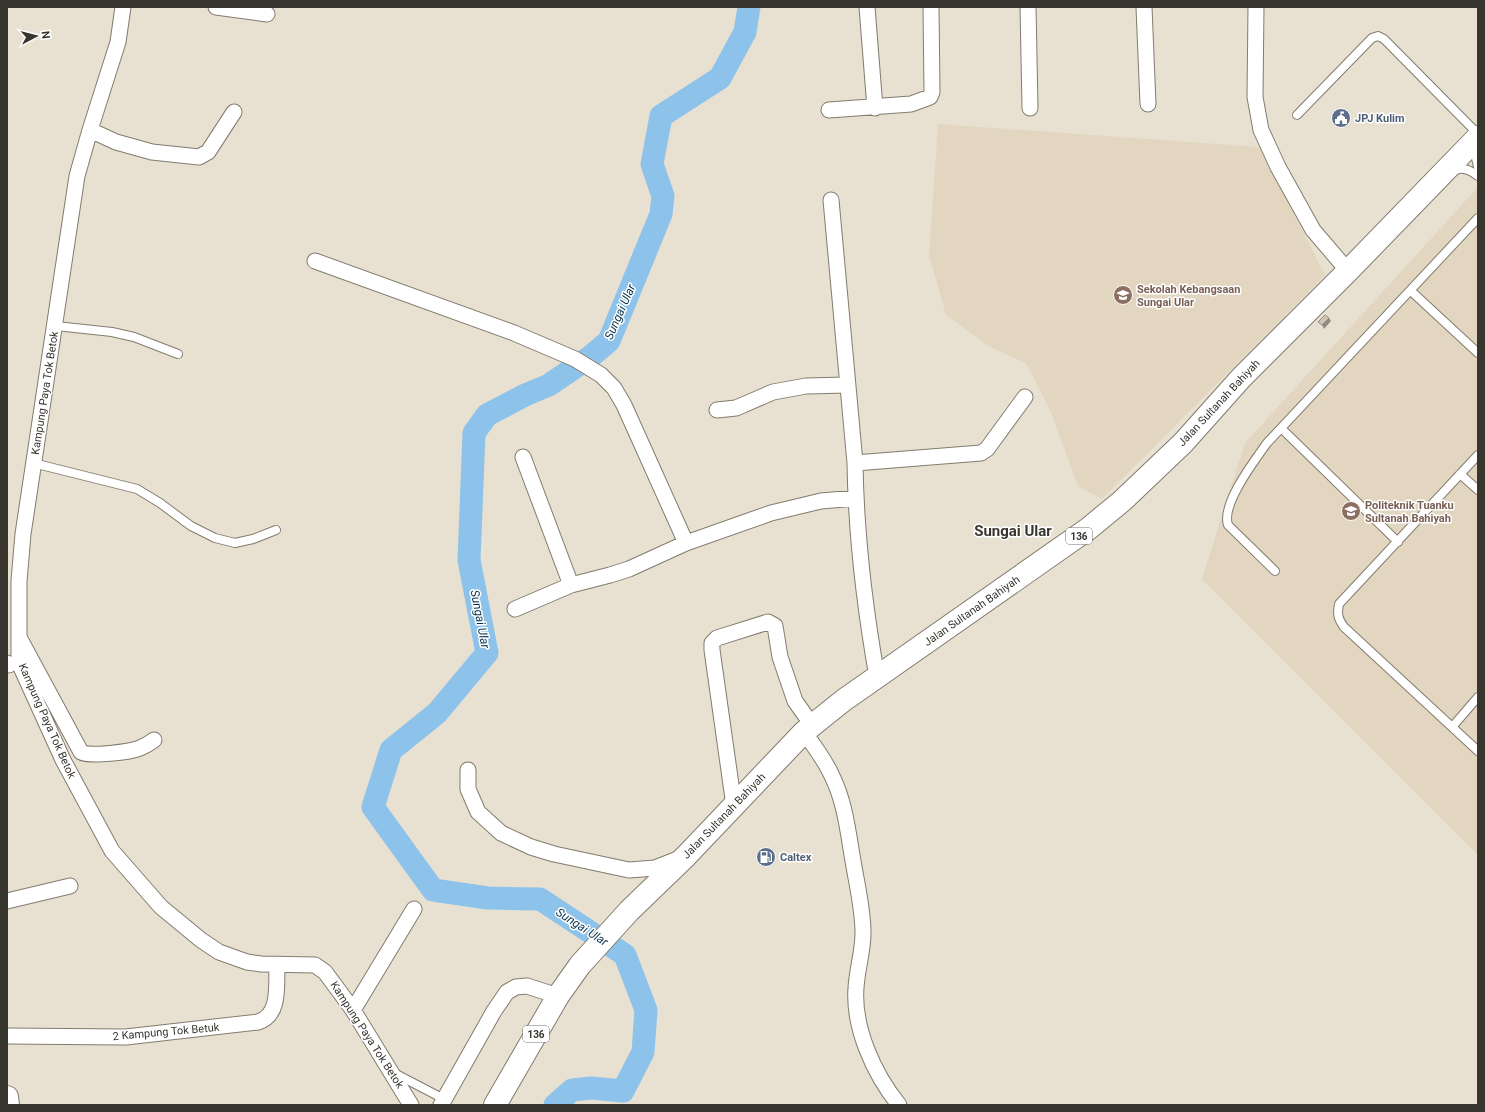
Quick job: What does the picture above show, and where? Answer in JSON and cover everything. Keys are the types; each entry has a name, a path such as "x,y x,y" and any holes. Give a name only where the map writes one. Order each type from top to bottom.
{"main road":[{"name":"Jalan Sultanah Bahiyah","path":"495,1105 558,996 580,965 629,911 686,856 808,729 877,677 1088,529 1122,501 1183,443 1241,378 1348,271 1478,137"},
{"path":"7,1097 8,1105"}],"street":[{"name":"Kampung Paya Tok Betok","path":"123,7 118,42 77,176 56,326 22,534 19,581 20,638 10,664 112,851 138,882 161,907 201,940 219,952 247,962 315,965 325,972 353,1010 412,1105"},
{"path":"216,7 267,14"},
{"path":"867,7 875,108"},
{"path":"829,110 875,108 919,102 930,97 932,92 931,7"},
{"path":"1028,7 1030,108"},
{"path":"1144,7 1148,104"},
{"path":"1256,7 1256,98 1261,130 1278,167 1313,230 1348,271"},
{"path":"90,130 116,142 152,152 199,157 208,152 234,112"},
{"path":"831,200 855,463 856,498 871,643 877,677"},
{"path":"315,261 514,334 575,359 601,375 614,388 624,405 686,543"},
{"path":"717,410 736,408 773,392 806,386 847,385"},
{"path":"855,463 981,453 987,449 1025,397"},
{"path":"523,457 571,585"},
{"path":"515,609 571,585 622,571 686,543 771,513 821,501 856,498"},
{"path":"734,806 712,643 716,638 768,622 775,626 780,657 795,701 833,776 844,811 862,910 863,935 856,987 858,1020 864,1042 881,1078 899,1105"},
{"path":"20,638 81,752 88,754 129,750 141,748 154,740"},
{"path":"468,770 468,789 478,812 501,833 531,847 554,854 630,870 655,868 686,856"},
{"path":"7,901 70,886"},
{"path":"353,1010 414,909"},
{"name":"2 Kampung Tok Betuk","path":"7,1036 126,1037 244,1024 265,1020 274,1010 277,964"},
{"path":"443,1102 507,992 516,987 527,986 558,996"}],"lane":[{"path":"1297,115 1372,38 1378,36 1384,39 1478,134"},
{"path":"1478,146 1476,158 1478,166"},
{"path":"1439,177 1457,169 1472,171 1478,176"},
{"path":"1274,571 1228,525 1226,518 1230,505 1248,469 1267,443 1478,218"},
{"path":"1411,291 1478,353"},
{"path":"56,326 112,332 134,337 178,354"},
{"path":"1281,428 1398,542"},
{"path":"1478,455 1340,604 1337,611 1338,619 1344,627 1453,726 1478,751"},
{"path":"33,463 137,489 160,502 191,526 215,538 235,543 254,540 276,530"},
{"path":"1460,474 1478,490"},
{"path":"1453,726 1478,697"},
{"path":"391,1072 443,1102"}],"shaded area":[{"name":"Sekolah Kebangsaan Sungai Ular","path":"938,124 1259,147 1325,275 1102,499 1078,486 1050,410 1026,363 992,348 946,315 929,255"},
{"name":"Politeknik Tuanku Sultanah Bahiyah","path":"1478,187 1478,855 1202,579 1245,443"}],"building":[{"path":"1325,315 1329,318 1322,325 1318,322"}],"waterway":[{"name":"Sungai Ular","path":"555,1105 572,1090 591,1088 623,1091 643,1052 646,1010 625,955 540,899 488,898 433,890 373,807 391,750 437,713 487,653 469,560 474,433 487,415 525,395 549,385 590,357 609,341 661,214 663,196 652,164 661,116 720,78 745,32 749,7"}],"place":[{"name":"JPJ Kulim","path":"1341,118"},
{"name":"Sekolah Kebangsaan Sungai Ular","path":"1123,295"},
{"name":"Politeknik Tuanku Sultanah Bahiyah","path":"1351,511"},
{"name":"Caltex","path":"766,857"}],"district":[{"name":"Sungai Ular","path":"1013,531"}]}
